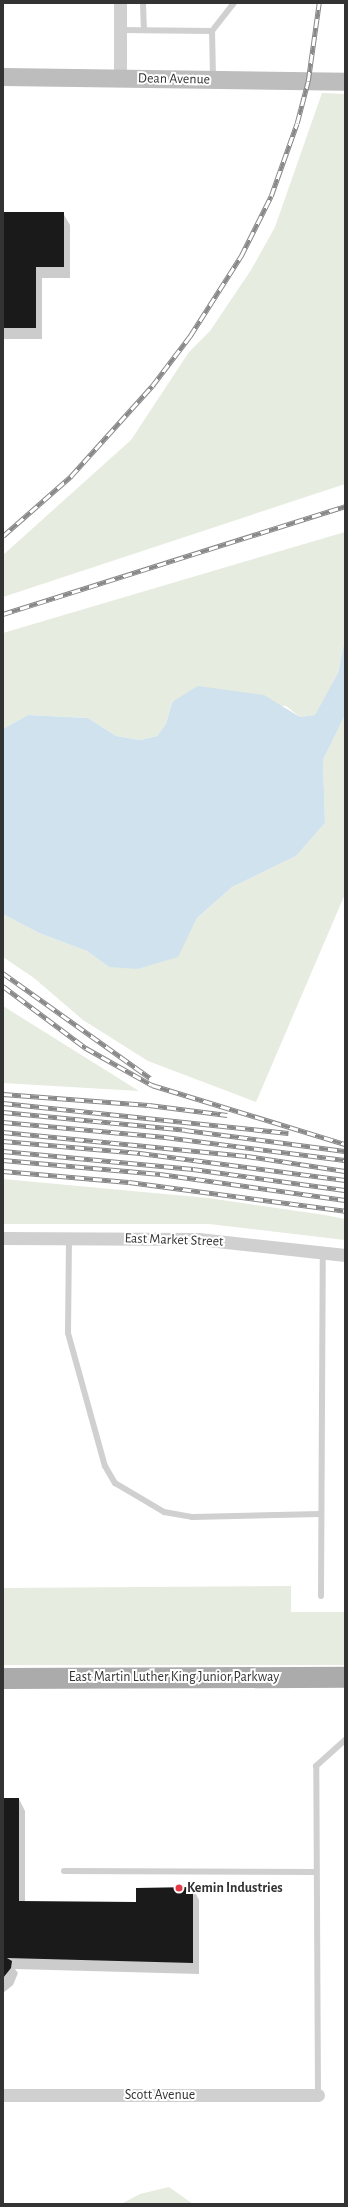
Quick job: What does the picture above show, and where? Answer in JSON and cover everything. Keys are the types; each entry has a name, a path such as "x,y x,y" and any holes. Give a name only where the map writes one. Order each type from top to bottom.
{"main road":[{"name":"East Martin Luther King Junior Parkway","path":"3,1678 345,1677"}],"street":[{"path":"120,3 120,78"},
{"name":"Dean Avenue","path":"3,77 345,82"},
{"name":"East Market Street","path":"3,1238 198,1239 345,1255"},
{"name":"Scott Avenue","path":"3,2095 318,2096"}],"lane":[{"path":"144,3 144,30"},
{"path":"213,80 212,31 234,3"},
{"path":"120,30 212,31"},
{"path":"69,1238 68,1333 105,1466 115,1483 164,1512 192,1517 321,1514"},
{"path":"321,1596 323,1252"},
{"path":"318,2096 316,1766 345,1740"},
{"path":"64,1871 316,1872"}],"shaded area":[{"path":"322,93 345,94 345,484 3,597 3,555 131,440 189,352 210,331 251,270 275,227"},
{"path":"345,532 345,638 338,673 316,715 300,717 286,706 172,701 166,724 157,736 140,740 116,736 88,718 28,715 3,729 3,633"},
{"path":"345,715 345,894 256,1102 148,1061 83,1020 34,978 3,957 3,914 39,933 87,951 109,967 177,957 197,918 232,887 296,856 325,823 323,760"},
{"path":"3,1006 139,1091 3,1083"},
{"path":"3,1179 208,1198 325,1215 345,1219 345,1240 209,1224 3,1224"},
{"path":"291,1586 291,1612 345,1612 345,1665 3,1665 3,1588"},
{"path":"169,2187 193,2204 121,2204 140,2194"}],"water":[{"path":"345,638 345,715 323,760 325,823 296,856 232,887 197,918 178,957 137,969 109,967 87,951 39,933 3,914 3,729 28,715 88,718 116,736 140,740 157,736 166,724 172,702 198,686 264,695 300,717 315,715 338,673"}],"building":[{"path":"3,212 64,212 64,267 36,267 36,328 3,328"},
{"name":"Kemin Industries","path":"3,1798 19,1798 19,1901 136,1902 136,1888 193,1887 193,1963 7,1958 12,1961 11,1968 3,1978"}],"railway":[{"path":"3,536 71,476 152,386 190,336 241,256 271,196 297,123 308,81 319,3"},
{"path":"3,614 345,506"},
{"path":"3,973 150,1078"},
{"path":"3,986 86,1048 152,1085 345,1144"},
{"path":"3,1094 149,1105 227,1115"},
{"path":"3,1103 288,1133"},
{"path":"3,1112 185,1130 345,1151"},
{"path":"3,1122 165,1137 345,1160"},
{"path":"3,1132 247,1156 345,1171"},
{"path":"3,1141 140,1153 345,1180"},
{"path":"3,1151 193,1169 345,1190"},
{"path":"3,1160 160,1174 345,1200"},
{"path":"3,1171 129,1182 345,1211"}],"place":[{"name":"Kemin Industries","path":"179,1888"}]}
